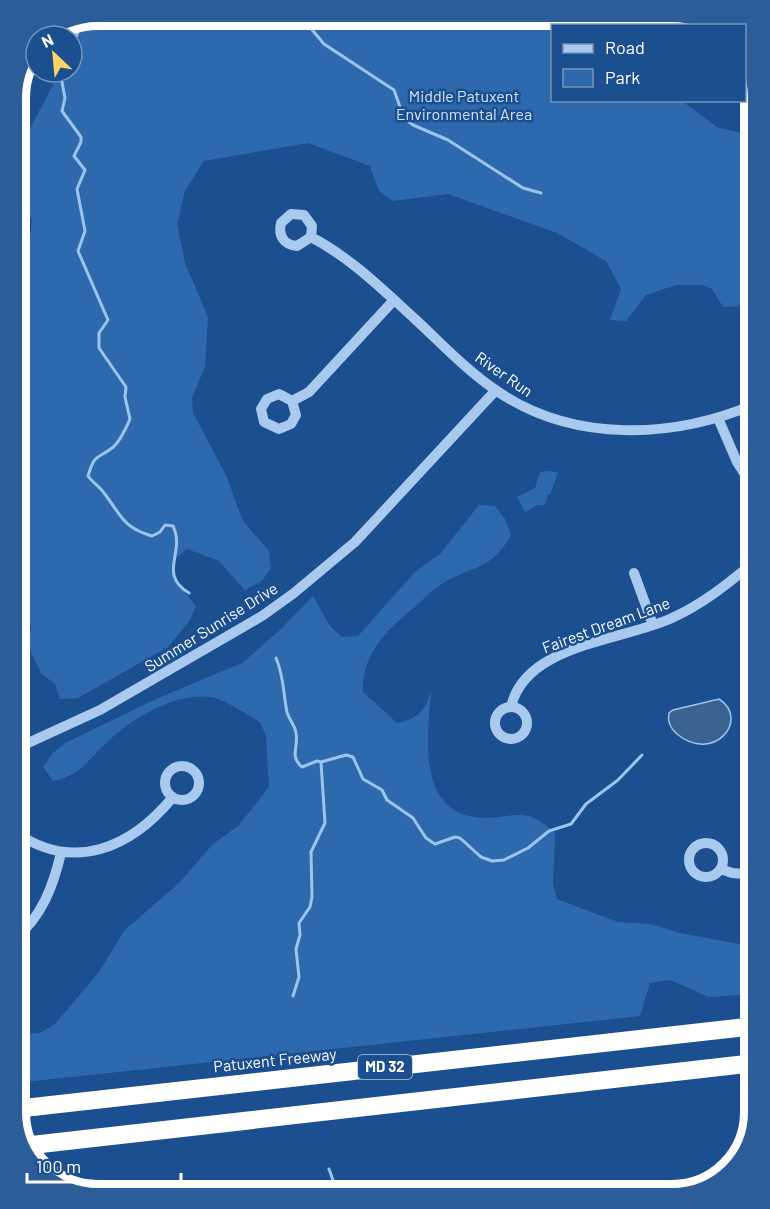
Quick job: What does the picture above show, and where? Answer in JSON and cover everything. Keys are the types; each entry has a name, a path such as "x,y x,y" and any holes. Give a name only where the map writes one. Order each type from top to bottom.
{"highway":[{"name":"Patuxent Freeway","path":"26,1108 744,1027"},
{"name":"MD 32","path":"34,1145 744,1064"}],"street":[{"name":"River Run","path":"311,237 346,257 496,390 519,404 556,420 607,430 655,429 718,418 744,408"},
{"path":"292,401 309,392 394,300"},
{"name":"Summer Sunrise Drive","path":"26,745 100,710 262,616 294,593 327,568 363,534 496,390"},
{"path":"718,418 744,473"},
{"name":"Fairest Dream Lane","path":"511,707 517,688 523,679 544,663 560,655 653,626 711,596 744,570"},
{"path":"634,573 653,626"},
{"path":"26,840 32,844 61,853 80,853 119,841 150,822 173,797"},
{"path":"26,926 43,905 56,877 61,853"},
{"path":"721,869 744,874"}],"green space":[{"name":"Middle Patuxent Environmental Area","path":"551,26 551,102 683,102 717,127 744,134 744,307 723,307 712,289 702,285 676,285 646,295 626,321 610,320 621,289 606,261 557,233 448,194 393,201 379,191 370,166 308,143 204,161 185,191 177,224 185,263 208,317 205,367 192,397 193,413 226,475 243,521 269,551 271,568 262,581 245,590 219,561 187,549 175,559 173,578 196,606 190,620 168,647 78,698 60,699 55,684 42,674 27,644 31,628 26,600 28,557 26,550 26,251 29,247 32,220 26,209 28,132 53,84 84,84 84,27"},
{"path":"558,472 550,495 548,494 545,505 537,505 525,512 517,497 535,488 540,473"},
{"path":"479,505 495,506 505,519 511,534 498,554 435,588 387,632 372,653 367,665 363,692 397,723 420,713 431,691 428,747 434,784 442,799 455,811 474,817 526,815 544,824 555,834 553,884 557,899 618,922 651,924 680,933 744,945 744,995 709,997 670,980 650,983 640,1016 26,1082 26,1034 40,1033 55,1024 99,972 124,931 181,881 212,845 239,825 269,787 266,736 260,722 229,704 211,697 182,699 153,710 126,726 76,772 53,781 43,767 53,753 65,743 156,699 242,663 279,631 313,596 330,626 342,637 358,636 415,572 440,554"}],"shaded area":[{"path":"719,699 728,708 731,718 724,736 715,742 703,744 690,742 671,727 668,716 673,710"}],"waterway":[{"path":"309,26 324,44 394,90 404,118 413,125 448,140 523,188 541,193"},
{"path":"62,84 65,98 62,111 81,137 74,156 85,170 77,189 85,231 78,251 108,320 99,333 99,348 126,387 125,397 130,419 115,445 94,460 88,476 124,520 135,529 152,536 160,532 165,525 173,526 176,536 173,570 175,578 189,593"},
{"path":"276,658 282,678 287,712 297,738 296,759 302,767 317,761 321,762 325,823 311,852 312,897 310,907 299,923 300,935 296,949 299,977 293,996"},
{"path":"321,762 346,755 353,757 363,779 382,790 387,800 413,818 426,838 435,844 455,837 460,838 481,857 492,861 504,860 528,848 549,831 571,824 586,804 618,780 642,755"},
{"path":"329,1169 334,1183"}]}
